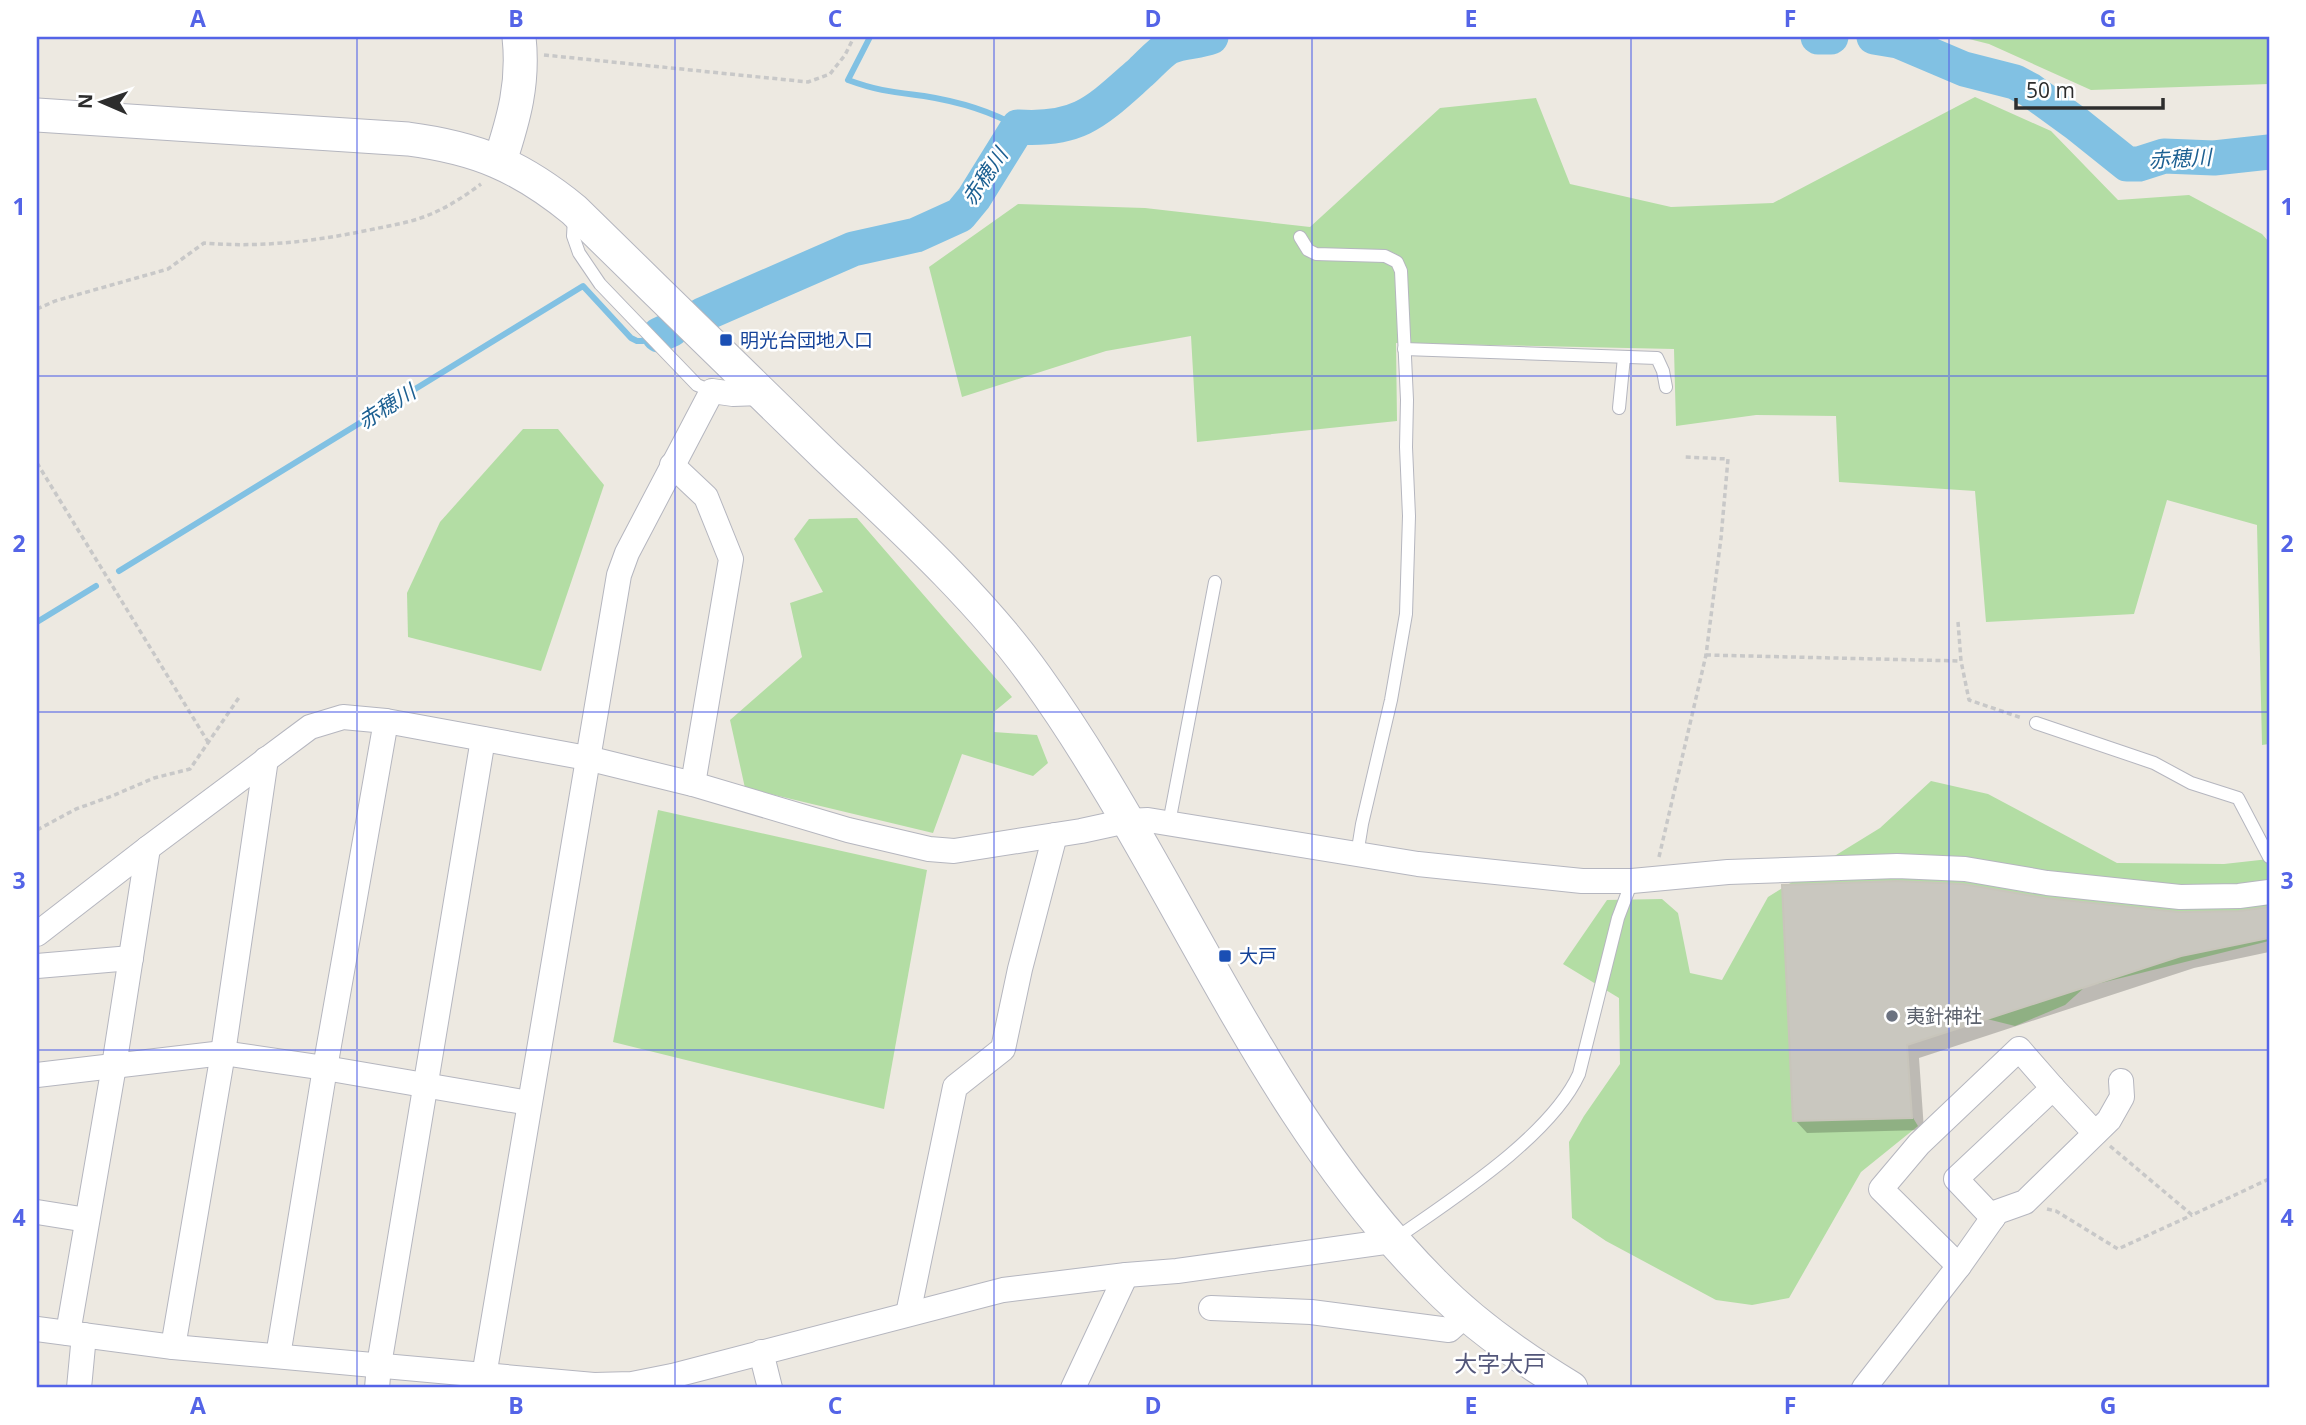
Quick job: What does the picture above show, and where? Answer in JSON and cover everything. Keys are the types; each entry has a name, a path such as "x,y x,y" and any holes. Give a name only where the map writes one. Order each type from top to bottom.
{"street":[{"path":"500,161 518,104 520,46"},
{"path":"37,116 408,139 443,144 500,161 531,179 574,210 879,506 995,626 1041,685 1127,821 1260,1053 1331,1163 1392,1241 1437,1288 1551,1383"},
{"path":"484,1376 619,575 627,553 712,391 733,394 761,393"},
{"path":"672,465 706,497 732,559 692,784"},
{"path":"37,934 310,727 343,717 386,721 587,758 692,784 848,830 929,849 954,850 1127,821 1148,820 1357,855 1492,873 1582,881 1897,866 1965,869 2060,885 2180,897 2239,896 2269,892"},
{"path":"278,1356 386,721"},
{"path":"378,1377 483,738"},
{"path":"173,1347 223,1054 267,759"},
{"path":"908,1314 956,1087 1003,1049 1020,968 1055,835"},
{"path":"79,1388 76,1334 88,1220 148,848"},
{"path":"37,966 131,958"},
{"path":"1959,1266 1881,1189 1919,1144 2020,1049 2095,1133"},
{"path":"37,1076 223,1054 325,1068 529,1103"},
{"path":"1864,1388 1959,1266 1997,1212 2025,1202 2109,1120 2122,1097 2121,1081"},
{"path":"1993,1218 1956,1179 2053,1088"},
{"path":"37,1212 88,1220"},
{"path":"37,1329 173,1347 278,1356 378,1377 484,1376 594,1385 632,1384 1003,1290 1177,1271 1392,1241"},
{"path":"1073,1388 1126,1275"},
{"path":"1211,1308 1311,1312 1448,1330 1467,1314"},
{"path":"761,1352 770,1388"}],"lane":[{"path":"574,210 573,236 579,253 600,284 697,385 712,391"},
{"path":"1300,237 1308,250 1316,254 1385,256 1397,262 1401,271 1409,516 1405,614 1391,700 1357,855"},
{"path":"1404,349 1657,358 1666,387"},
{"path":"1619,408 1624,357"},
{"path":"1168,822 1215,582"},
{"path":"2036,723 2154,763 2191,783 2238,798 2269,857"},
{"path":"1392,1241 1468,1188 1520,1145 1571,1092 1579,1074 1618,918 1644,880"}],"path":[{"path":"520,46 547,55 808,82 830,74 845,55 854,37"},
{"path":"37,309 55,301 168,269 204,243 240,246 282,244 336,237 409,222 462,198 489,178 500,161"},
{"path":"1644,880 1661,843 1706,655 1721,538 1728,459 1683,457"},
{"path":"37,463 208,742"},
{"path":"1958,622 1961,661 1969,700 2036,723"},
{"path":"1706,655 1961,661"},
{"path":"37,830 76,809 154,778 190,769 240,696"},
{"path":"2095,1133 2192,1215"},
{"path":"2025,1202 2056,1212 2118,1249 2269,1179"}],"green space":[{"path":"1961,37 2269,37 2269,84 2091,90 1989,44"},
{"path":"1975,97 2051,131 2118,200 2189,195 2262,234 2269,242 2269,744 2262,745 2257,525 2167,500 2134,614 1986,622 1975,491 1839,482 1836,416 1756,415 1676,426 1674,349 1396,343 1397,421 1197,442 1191,336 1106,351 962,397 929,267 1018,204 1145,208 1310,227 1440,108 1536,98 1570,184 1671,207 1773,203"},
{"path":"523,429 558,429 604,485 541,671 408,637 407,593 440,522"},
{"path":"857,518 1012,697 995,711 994,732 1037,735 1048,763 1033,776 962,754 933,833 745,788 730,720 802,657 790,603 823,592 794,539 809,519"},
{"path":"1931,781 1988,794 2117,863 2224,864 2269,859 2269,941 2085,987 2065,1005 2015,1026 1947,1009 1895,1040 1890,1080 1918,1126 1861,1172 1789,1298 1752,1305 1716,1300 1606,1241 1572,1218 1569,1142 1620,1064 1619,998 1563,964 1607,900 1662,899 1678,913 1690,973 1722,980 1768,897 1880,828"},
{"path":"658,810 927,870 884,1109 613,1042"}],"building":[{"name":"夷針神社","path":"1897,881 1963,884 2045,898 2179,912 2239,911 2269,907 2269,938 2181,956 1907,1045 1912,1118 1793,1121 1782,885"}],"waterway":[{"path":"870,37 848,80 877,89 960,104 985,111 1018,127"},
{"name":"赤穂川","path":"702,315 853,249 916,235 960,215 974,198 1018,127 1057,126 1086,116 1112,98 1169,47 1211,37"},
{"name":"赤穂川","path":"1818,37 1831,37"},
{"name":"赤穂川","path":"1874,37 1898,41 1964,69 2015,82 2077,124 2127,164 2139,164 2164,156 2214,158 2269,152"},
{"name":"赤穂川","path":"119,571 583,286 631,338 643,341"},
{"name":"赤穂川","path":"659,335 672,329"},
{"name":"赤穂川","path":"37,622 96,586"}],"place":[{"name":"明光台団地入口","path":"726,340"},
{"name":"大戸","path":"1225,956"},
{"name":"夷針神社","path":"1892,1016"}],"district":[{"name":"大字大戸","path":"1500,1364"}]}
